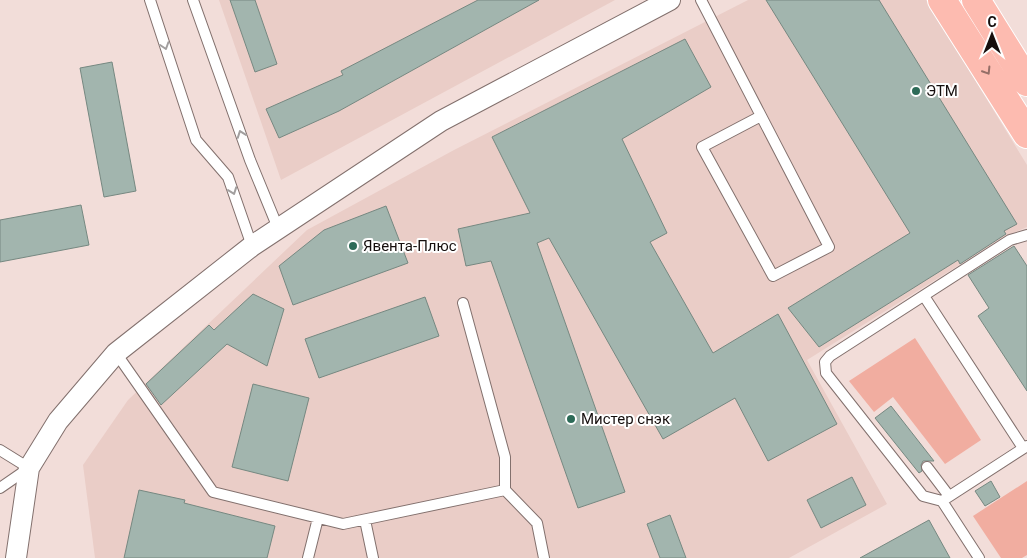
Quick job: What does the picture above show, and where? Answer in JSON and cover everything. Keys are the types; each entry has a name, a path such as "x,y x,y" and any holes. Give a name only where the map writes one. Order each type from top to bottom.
{"main road":[{"path":"942,0 1027,134"},
{"path":"976,0 1027,82"}],"street":[{"path":"16,558 29,468 58,421 116,353 252,246 441,121 670,0"}],"lane":[{"path":"150,0 196,140 228,177 252,246"},
{"path":"193,0 250,160 278,228"},
{"path":"701,0 829,247 773,276 702,147 761,116"},
{"path":"924,296 1025,447 945,498 923,496 824,368 825,362 830,356 1010,240 1027,235"},
{"path":"463,303 505,457 505,490 537,523 544,558"},
{"path":"116,353 213,492 344,524 505,490"},
{"path":"0,450 29,468 0,488"},
{"path":"927,467 979,558"},
{"path":"308,558 318,518"},
{"path":"365,520 373,558"}],"shaded area":[{"path":"219,0 615,0 281,180"},
{"path":"748,0 926,0 1027,165 1027,227 1004,237 807,360 887,504 789,558 95,558 83,465 128,400 307,230 454,150"},
{"path":"915,338 981,440 945,464 893,397 874,412 849,381"},
{"path":"1027,481 1027,555 1022,558 1001,558 973,516"}],"building":[{"path":"230,0 255,0 277,64 255,72"},
{"path":"478,0 539,0 339,111 279,138 266,109 343,75 341,71"},
{"path":"766,0 879,0 1017,224 1004,231 1006,234 960,264 958,260 819,347 788,308 910,233"},
{"path":"685,39 711,87 622,139 667,233 650,242 713,353 778,314 837,424 768,461 735,398 663,439 549,238 537,243 625,492 578,508 491,261 466,266 458,229 530,213 492,137"},
{"path":"112,62 136,191 104,197 80,68"},
{"path":"81,205 89,245 0,262 0,220"},
{"name":"Явента-Плюс","path":"386,206 408,263 293,305 279,266 324,230"},
{"path":"1014,246 1027,266 1027,391 978,316 989,308 968,275"},
{"path":"253,294 284,309 267,366 227,344 161,405 146,384 209,325 214,330"},
{"path":"425,297 439,336 319,378 305,339"},
{"path":"253,384 309,398 288,481 232,467"},
{"path":"891,406 934,461 923,461 921,465 922,471 919,473 875,418"},
{"path":"852,477 866,505 821,528 807,500"},
{"path":"991,481 1000,497 985,506 975,491"},
{"path":"139,490 185,500 184,503 275,526 267,558 124,558"},
{"path":"670,515 686,558 660,558 647,524"},
{"path":"929,520 950,558 860,558"}],"place":[{"name":"ЭТМ","path":"916,91"},
{"name":"Явента-Плюс","path":"353,246"},
{"name":"Мистер снэк","path":"571,419"}]}
